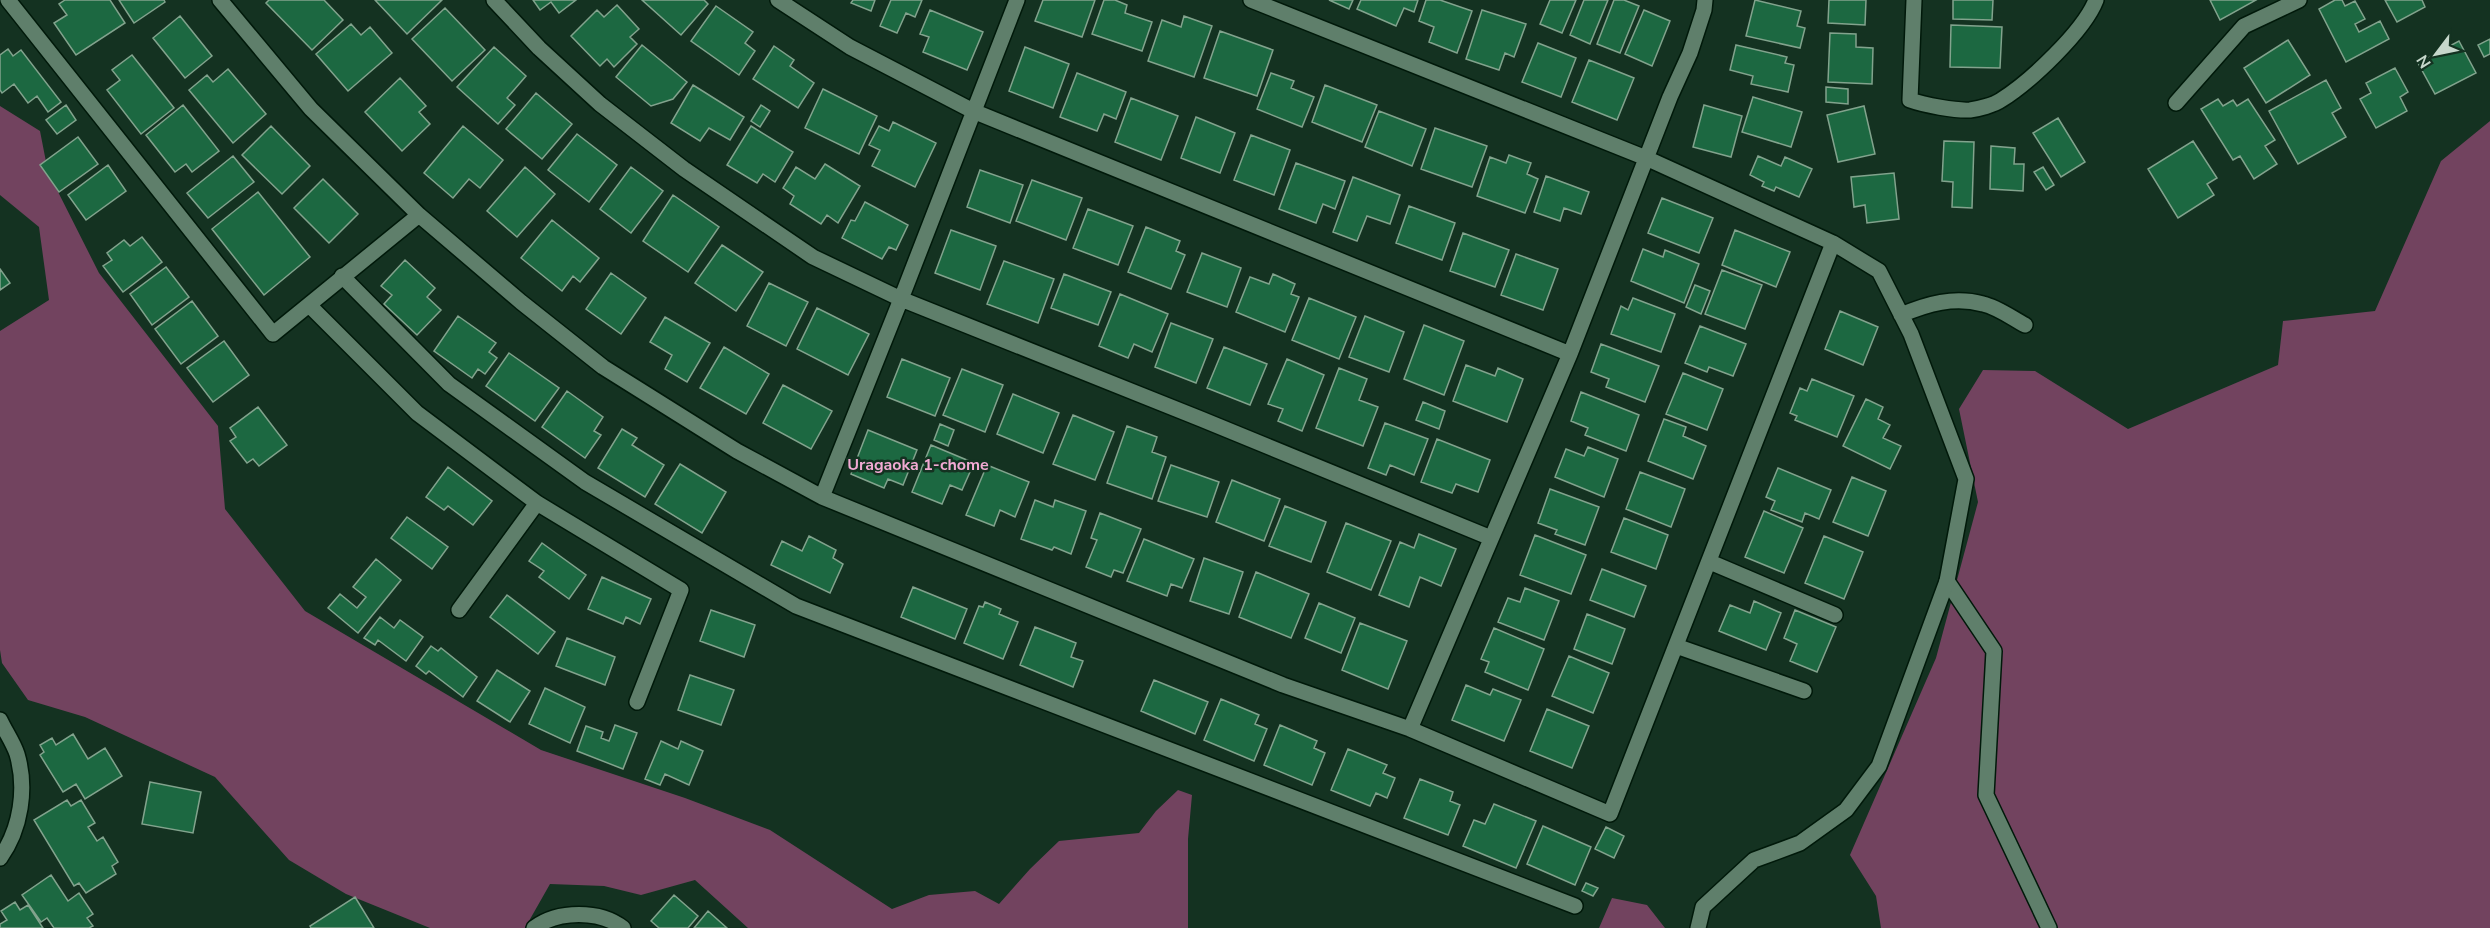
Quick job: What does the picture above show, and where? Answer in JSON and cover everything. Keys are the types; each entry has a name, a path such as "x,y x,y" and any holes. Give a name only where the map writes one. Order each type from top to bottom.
{"street":[{"path":"8,0 273,334 419,215"},
{"path":"221,0 311,108 419,215 521,302 603,367 737,451 822,497 1283,685 1410,729 1610,814 1833,243"},
{"path":"494,0 539,48 600,104 684,169 813,257 901,300 1212,423 1491,538"},
{"path":"778,0 850,47 973,111 1570,354"},
{"path":"822,497 1017,0"},
{"path":"1251,0 1646,158 1833,243 1879,271 1911,334 1966,479 1947,581 1879,766 1846,810 1800,843 1754,860 1702,907 1698,928"},
{"path":"1410,729 1570,354 1646,158 1690,53 1705,0"},
{"path":"1914,0 1910,100 1925,105 1970,110 2000,102 2045,64 2075,33 2096,0"},
{"path":"2176,103 2244,26 2299,0"},
{"path":"342,276 449,384 585,482 796,606 1575,906"},
{"path":"1901,315 1924,305 1950,301 1984,304 2025,325"},
{"path":"309,305 417,413 537,503 681,590 637,702"},
{"path":"459,610 537,503"},
{"path":"1710,562 1835,615"},
{"path":"1947,581 1994,651 1986,795 2049,928"},
{"path":"1676,646 1803,692"},
{"path":"0,720 16,752 21,776 21,804 15,828 0,858"},
{"path":"534,928 541,923 558,918 590,914 622,928"}],"shaded area":[{"path":"0,106 40,131 48,172 99,273 218,426 225,509 305,611 541,750 685,798 770,830 892,909 929,895 975,891 999,904 1059,841 1139,833 1156,811 1178,790 1192,795 1188,839 1188,928 748,928 695,880 641,895 604,886 550,884 525,928 430,928 346,894 289,860 215,777 85,717 28,700 2,663 0,650 0,331 49,300 39,227 0,195"},
{"path":"2490,121 2490,928 1881,928 1876,896 1850,855 1936,658 1978,502 1959,409 1983,370 2035,371 2128,429 2278,365 2283,321 2375,311 2441,161"},
{"path":"1612,898 1647,905 1665,928 1599,928"}],"building":[{"path":"65,0 110,0 125,23 76,55 54,23 67,15 59,4"},
{"path":"119,0 164,0 165,2 134,23"},
{"path":"269,0 324,0 343,20 312,50 266,3"},
{"path":"375,0 442,0 407,34"},
{"path":"533,0 576,0 559,13 551,2 540,10"},
{"path":"642,0 704,0 708,4 681,35"},
{"path":"853,0 875,0 871,11 851,3"},
{"path":"891,0 922,0 915,17 906,13 897,33 880,26"},
{"path":"1043,0 1095,0 1082,37 1035,21"},
{"path":"1104,0 1115,0 1127,5 1125,13 1152,22 1142,51 1092,34"},
{"path":"1329,0 1353,0 1349,9"},
{"path":"1361,0 1418,0 1414,12 1404,8 1396,26 1357,9"},
{"path":"1426,0 1440,0 1472,11 1457,53 1429,42 1434,27 1419,21"},
{"path":"1550,0 1576,0 1562,33 1540,24"},
{"path":"1584,0 1608,0 1590,44 1570,35"},
{"path":"1614,0 1624,0 1639,6 1620,53 1597,44"},
{"path":"1755,0 1801,11 1797,26 1805,28 1800,48 1746,36"},
{"path":"1829,0 1866,0 1865,25 1828,23"},
{"path":"1953,0 1993,0 1992,20 1953,19"},
{"path":"2210,0 2256,0 2220,20"},
{"path":"2335,0 2342,0 2345,6 2355,1 2365,19 2355,24 2359,32 2380,21 2389,39 2346,62 2319,9"},
{"path":"2385,0 2422,0 2425,7 2397,22"},
{"path":"617,5 639,29 630,37 637,44 614,67 607,59 600,66 571,36 597,10 604,17"},
{"path":"716,6 753,32 745,43 755,51 739,75 691,41"},
{"path":"445,8 485,50 452,81 412,39"},
{"path":"930,10 983,32 967,70 923,52 929,37 920,34"},
{"path":"1482,10 1526,24 1514,57 1505,53 1499,70 1466,59"},
{"path":"1644,10 1670,21 1652,66 1625,54"},
{"path":"180,16 212,56 185,78 153,38"},
{"path":"1184,16 1212,26 1194,77 1148,61 1162,20 1181,27"},
{"path":"351,24 361,35 370,27 392,53 348,91 316,54"},
{"path":"1951,25 2002,27 2000,68 1950,67"},
{"path":"1220,31 1273,50 1257,96 1204,78"},
{"path":"1830,33 1856,34 1856,47 1873,48 1872,84 1828,82"},
{"path":"2490,39 2490,54 2484,57 2478,45"},
{"path":"2288,40 2310,75 2266,103 2244,68"},
{"path":"2459,41 2476,73 2435,94 2418,63"},
{"path":"1538,43 1576,58 1561,97 1522,82"},
{"path":"642,45 687,82 673,99 651,106 616,77"},
{"path":"1736,45 1787,57 1785,63 1794,65 1788,92 1751,84 1753,76 1730,70"},
{"path":"774,46 794,60 790,66 814,83 798,108 753,79"},
{"path":"494,47 526,76 507,98 515,105 498,124 457,87"},
{"path":"1025,47 1069,64 1053,108 1009,91"},
{"path":"8,49 13,56 21,50 61,102 48,112 37,96 28,103 14,84 2,93 0,90 0,55"},
{"path":"132,55 174,108 141,134 107,90 120,80 112,70"},
{"path":"1589,60 1634,78 1617,120 1572,102"},
{"path":"2395,68 2408,92 2400,97 2407,111 2376,128 2360,99 2371,93 2366,83"},
{"path":"228,69 266,114 233,143 189,90 207,75 213,82"},
{"path":"1077,73 1126,92 1116,119 1104,114 1097,131 1060,117"},
{"path":"1271,73 1294,81 1291,88 1314,97 1302,127 1257,109"},
{"path":"400,78 426,106 419,112 430,124 402,151 365,112"},
{"path":"2326,80 2341,108 2332,113 2346,137 2298,164 2269,111"},
{"path":"693,85 744,117 730,140 709,128 700,141 671,123"},
{"path":"1325,85 1377,105 1362,142 1312,122"},
{"path":"1826,87 1848,89 1848,104 1826,102"},
{"path":"823,89 877,116 859,154 805,128"},
{"path":"536,93 572,124 542,159 506,129"},
{"path":"1753,97 1802,112 1791,147 1742,132"},
{"path":"1131,98 1178,116 1161,160 1115,142"},
{"path":"2218,99 2223,106 2233,100 2237,106 2248,99 2275,140 2265,146 2277,164 2254,179 2240,156 2233,160 2201,109"},
{"path":"66,105 76,120 57,134 46,120"},
{"path":"183,105 219,151 192,172 186,164 175,172 146,135"},
{"path":"761,105 770,111 760,127 751,121"},
{"path":"1704,105 1742,116 1731,157 1693,147"},
{"path":"1864,106 1875,154 1838,162 1827,115"},
{"path":"1379,111 1426,129 1412,166 1365,147"},
{"path":"1196,117 1235,133 1220,173 1181,158"},
{"path":"2058,118 2085,162 2061,177 2033,133"},
{"path":"893,122 936,143 915,187 872,166 880,150 869,145 879,126 889,131"},
{"path":"271,126 310,166 282,194 242,155"},
{"path":"463,126 503,160 480,188 469,179 453,198 424,173"},
{"path":"751,126 793,152 775,182 763,174 757,183 727,165"},
{"path":"1435,128 1487,146 1472,187 1421,169"},
{"path":"577,134 617,165 589,202 548,170"},
{"path":"1251,135 1290,150 1274,195 1234,180"},
{"path":"78,137 98,164 59,192 40,165"},
{"path":"1944,141 1974,142 1972,208 1952,207 1953,182 1942,181"},
{"path":"2193,141 2217,178 2207,184 2214,195 2178,218 2148,169"},
{"path":"1991,146 2015,148 2014,164 2024,164 2023,191 1990,189"},
{"path":"1509,155 1531,163 1527,174 1538,179 1525,213 1477,196 1490,157 1506,163"},
{"path":"233,156 254,182 208,218 187,193"},
{"path":"1758,156 1781,166 1785,157 1812,169 1799,197 1776,187 1774,191 1762,186 1764,182 1750,175"},
{"path":"1296,163 1345,181 1335,209 1323,204 1316,223 1279,209"},
{"path":"825,164 860,186 838,223 827,215 821,224 790,204 794,196 783,188 796,167 815,179"},
{"path":"108,165 126,191 86,220 68,195"},
{"path":"525,167 555,194 517,237 487,211"},
{"path":"631,167 663,191 631,233 600,209"},
{"path":"2043,167 2054,185 2046,190 2034,172"},
{"path":"980,170 1023,185 1010,223 967,207"},
{"path":"1894,173 1899,219 1867,223 1865,205 1854,207 1851,177"},
{"path":"1546,176 1589,192 1581,214 1564,208 1560,221 1534,212"},
{"path":"1353,177 1400,195 1390,224 1367,216 1357,241 1333,232"},
{"path":"323,179 358,214 329,243 294,208"},
{"path":"1032,180 1082,198 1066,240 1016,221"},
{"path":"258,192 310,257 264,295 212,229"},
{"path":"673,195 719,227 688,272 643,241"},
{"path":"1662,198 1713,218 1699,253 1648,233"},
{"path":"865,202 908,225 896,250 889,247 882,259 842,238 851,220 855,221"},
{"path":"1409,206 1455,223 1442,260 1396,243"},
{"path":"1088,209 1133,226 1118,265 1073,248"},
{"path":"552,220 599,258 580,282 573,276 562,291 521,258"},
{"path":"1146,227 1180,241 1176,251 1185,255 1171,289 1128,272"},
{"path":"951,230 996,246 980,290 935,273"},
{"path":"1735,230 1790,252 1776,287 1722,265"},
{"path":"1463,233 1509,250 1495,287 1450,271"},
{"path":"142,237 162,262 123,292 103,266 112,260 107,253 124,240 130,246"},
{"path":"722,245 763,272 736,311 695,283"},
{"path":"1643,249 1663,257 1665,250 1699,264 1684,303 1631,281"},
{"path":"1202,253 1241,268 1227,307 1187,292"},
{"path":"1516,254 1558,269 1543,310 1501,295"},
{"path":"405,260 435,288 427,297 441,310 417,335 384,304 392,295 381,286"},
{"path":"1004,261 1054,279 1038,323 987,304"},
{"path":"166,267 189,297 152,325 130,294"},
{"path":"0,269 10,283 0,290"},
{"path":"1722,270 1762,285 1745,329 1705,314"},
{"path":"611,273 646,298 621,334 586,309"},
{"path":"1064,274 1111,292 1098,325 1051,308"},
{"path":"1273,274 1295,284 1291,294 1299,297 1285,332 1236,312 1250,277 1269,284"},
{"path":"769,283 808,302 786,346 747,326"},
{"path":"1695,285 1710,291 1701,314 1686,307"},
{"path":"1120,294 1168,314 1152,352 1134,344 1128,358 1099,346"},
{"path":"1309,298 1356,317 1339,359 1292,340"},
{"path":"1633,298 1675,314 1661,352 1611,334 1621,306 1628,310"},
{"path":"192,301 218,336 181,364 155,329"},
{"path":"817,308 869,334 848,375 797,349"},
{"path":"1840,311 1878,327 1863,365 1825,349"},
{"path":"458,316 496,343 489,352 497,358 485,374 478,369 472,378 434,351"},
{"path":"1365,316 1404,332 1389,372 1349,357"},
{"path":"665,317 710,343 687,382 665,369 672,355 650,342"},
{"path":"1171,323 1213,339 1196,383 1155,367"},
{"path":"1424,325 1464,341 1444,395 1404,379"},
{"path":"1700,326 1746,344 1733,376 1709,367 1707,372 1685,363"},
{"path":"224,341 249,375 213,402 187,368"},
{"path":"1601,344 1659,366 1645,402 1606,387 1609,379 1591,372"},
{"path":"724,347 769,374 746,414 700,388"},
{"path":"1224,347 1267,364 1250,405 1207,388"},
{"path":"509,353 559,388 535,421 486,386"},
{"path":"902,359 950,378 935,416 887,397"},
{"path":"1287,359 1324,375 1302,431 1278,421 1283,409 1268,404"},
{"path":"1466,365 1495,376 1498,368 1523,379 1507,422 1453,401"},
{"path":"1339,368 1367,379 1359,400 1378,407 1363,446 1316,428"},
{"path":"962,369 1003,385 985,432 943,415"},
{"path":"1683,373 1723,389 1707,430 1666,414"},
{"path":"1812,379 1854,396 1837,437 1795,420 1797,416 1790,413 1800,388 1807,391"},
{"path":"783,385 832,411 811,449 763,423"},
{"path":"567,391 603,417 594,431 601,435 585,458 542,427"},
{"path":"1581,392 1639,415 1626,451 1585,435 1588,428 1571,421"},
{"path":"1013,394 1059,413 1043,453 997,434"},
{"path":"1866,399 1883,407 1878,419 1890,425 1883,438 1901,446 1890,469 1843,446"},
{"path":"1423,402 1445,411 1439,429 1416,420"},
{"path":"258,407 287,445 259,466 253,459 247,463 230,441 236,437 230,428"},
{"path":"1073,415 1114,432 1095,480 1053,464"},
{"path":"1664,419 1686,427 1683,436 1706,446 1693,479 1648,461"},
{"path":"1385,423 1428,439 1414,475 1390,465 1386,475 1368,468"},
{"path":"940,424 954,430 948,446 934,440"},
{"path":"1127,426 1157,437 1152,452 1166,457 1152,499 1107,483"},
{"path":"622,429 637,438 632,445 664,465 645,497 598,468"},
{"path":"868,430 917,450 903,485 888,479 884,488 851,474"},
{"path":"1437,439 1490,460 1478,492 1456,484 1452,493 1421,482"},
{"path":"931,445 974,463 962,490 950,485 942,504 912,492"},
{"path":"1588,447 1618,459 1604,497 1555,477 1566,449 1584,456"},
{"path":"680,464 726,492 702,533 655,504"},
{"path":"987,465 1029,482 1015,517 1000,510 994,526 966,515"},
{"path":"1171,465 1219,482 1207,517 1158,501"},
{"path":"448,467 492,501 473,525 448,506 444,510 426,497"},
{"path":"1778,468 1831,490 1819,519 1805,513 1802,522 1771,510 1775,501 1766,497"},
{"path":"1640,472 1685,489 1671,527 1626,509"},
{"path":"1852,477 1886,491 1868,536 1833,522"},
{"path":"1232,480 1280,499 1264,541 1216,522"},
{"path":"1550,489 1599,507 1585,545 1555,534 1557,530 1538,523"},
{"path":"1035,500 1053,507 1055,500 1086,511 1071,554 1054,547 1052,550 1021,539"},
{"path":"1285,506 1326,522 1311,562 1269,546"},
{"path":"1764,511 1803,528 1784,573 1745,557"},
{"path":"1100,513 1141,529 1123,573 1114,570 1111,577 1086,567 1097,540 1091,538"},
{"path":"407,517 448,547 432,569 391,538"},
{"path":"1624,518 1668,535 1656,569 1611,552"},
{"path":"1346,523 1391,541 1371,590 1327,572"},
{"path":"1419,534 1456,549 1441,586 1420,577 1409,607 1379,595 1400,542 1414,548"},
{"path":"1535,535 1586,555 1571,594 1520,575"},
{"path":"809,536 836,550 833,558 843,564 830,593 771,565 782,541 802,551"},
{"path":"1824,536 1863,552 1844,599 1805,583"},
{"path":"1144,539 1194,559 1182,588 1171,584 1167,596 1127,581"},
{"path":"542,543 586,575 569,599 539,577 544,571 529,561"},
{"path":"1204,558 1243,572 1229,614 1190,601"},
{"path":"376,559 401,580 358,633 328,608 340,594 357,608 366,597 353,587"},
{"path":"1602,569 1646,586 1634,617 1590,600"},
{"path":"1256,572 1309,594 1291,638 1239,617"},
{"path":"602,577 651,599 640,624 626,617 623,624 588,609"},
{"path":"913,587 967,609 955,639 901,617"},
{"path":"1525,588 1559,601 1544,640 1498,622 1508,598 1520,602"},
{"path":"507,595 555,632 538,654 490,617"},
{"path":"1754,601 1781,613 1766,650 1719,631 1730,605 1750,613"},
{"path":"985,602 1001,609 999,614 1018,622 1003,659 964,643 979,606 983,607"},
{"path":"1319,603 1355,618 1341,653 1305,638"},
{"path":"711,610 755,625 744,657 700,641"},
{"path":"1795,610 1836,627 1817,672 1790,661 1797,644 1784,638"},
{"path":"1587,614 1625,629 1612,664 1574,649"},
{"path":"380,617 394,628 400,620 423,637 406,661 378,640 375,645 364,638"},
{"path":"1360,623 1407,641 1388,689 1342,670"},
{"path":"1035,627 1076,643 1071,657 1083,661 1073,687 1020,665"},
{"path":"1494,628 1544,649 1528,690 1485,672 1489,662 1481,659"},
{"path":"567,638 615,657 605,685 556,666"},
{"path":"431,646 438,651 441,648 477,677 463,697 429,671 426,674 416,666"},
{"path":"1569,656 1609,673 1593,713 1552,696"},
{"path":"497,670 530,691 510,722 477,701"},
{"path":"690,675 734,690 721,725 678,710"},
{"path":"1154,680 1208,702 1195,734 1141,711"},
{"path":"1466,685 1490,695 1493,689 1521,700 1504,741 1452,720"},
{"path":"545,688 585,707 570,743 529,724"},
{"path":"1221,699 1259,715 1255,724 1267,729 1254,761 1204,740"},
{"path":"1547,709 1589,726 1572,768 1530,751"},
{"path":"615,725 637,733 623,769 577,751 586,726 603,732 601,738 609,741"},
{"path":"1280,725 1317,741 1314,748 1325,753 1312,785 1264,765"},
{"path":"73,734 88,759 105,748 122,776 85,799 76,784 63,792 40,755 44,752 40,745 52,738 56,745"},
{"path":"661,741 678,749 681,741 703,751 689,785 665,774 660,785 645,779"},
{"path":"1348,749 1387,765 1383,773 1395,778 1387,798 1376,793 1370,806 1331,790"},
{"path":"1420,779 1453,792 1450,801 1460,805 1448,835 1404,818"},
{"path":"150,782 201,792 193,833 142,824"},
{"path":"67,800 71,806 81,800 95,823 88,827 97,841 103,837 118,862 112,866 116,874 86,893 79,883 74,886 34,820"},
{"path":"1494,804 1536,821 1516,868 1463,846 1474,820 1485,824"},
{"path":"1543,826 1591,847 1575,885 1527,864"},
{"path":"1606,827 1624,836 1614,858 1595,849"},
{"path":"51,875 68,901 79,893 93,914 87,918 93,926 54,928 47,918 41,922 22,895"},
{"path":"1586,883 1598,888 1593,896 1582,891"},
{"path":"674,895 698,916 688,928 659,928 651,921"},
{"path":"355,897 374,928 311,928 310,926"},
{"path":"15,902 20,910 28,905 43,928 0,928 0,924 7,920 1,911"},
{"path":"708,911 727,928 694,928"}],"district":[{"name":"Uragaoka 1-chome","path":"918,465"}]}
